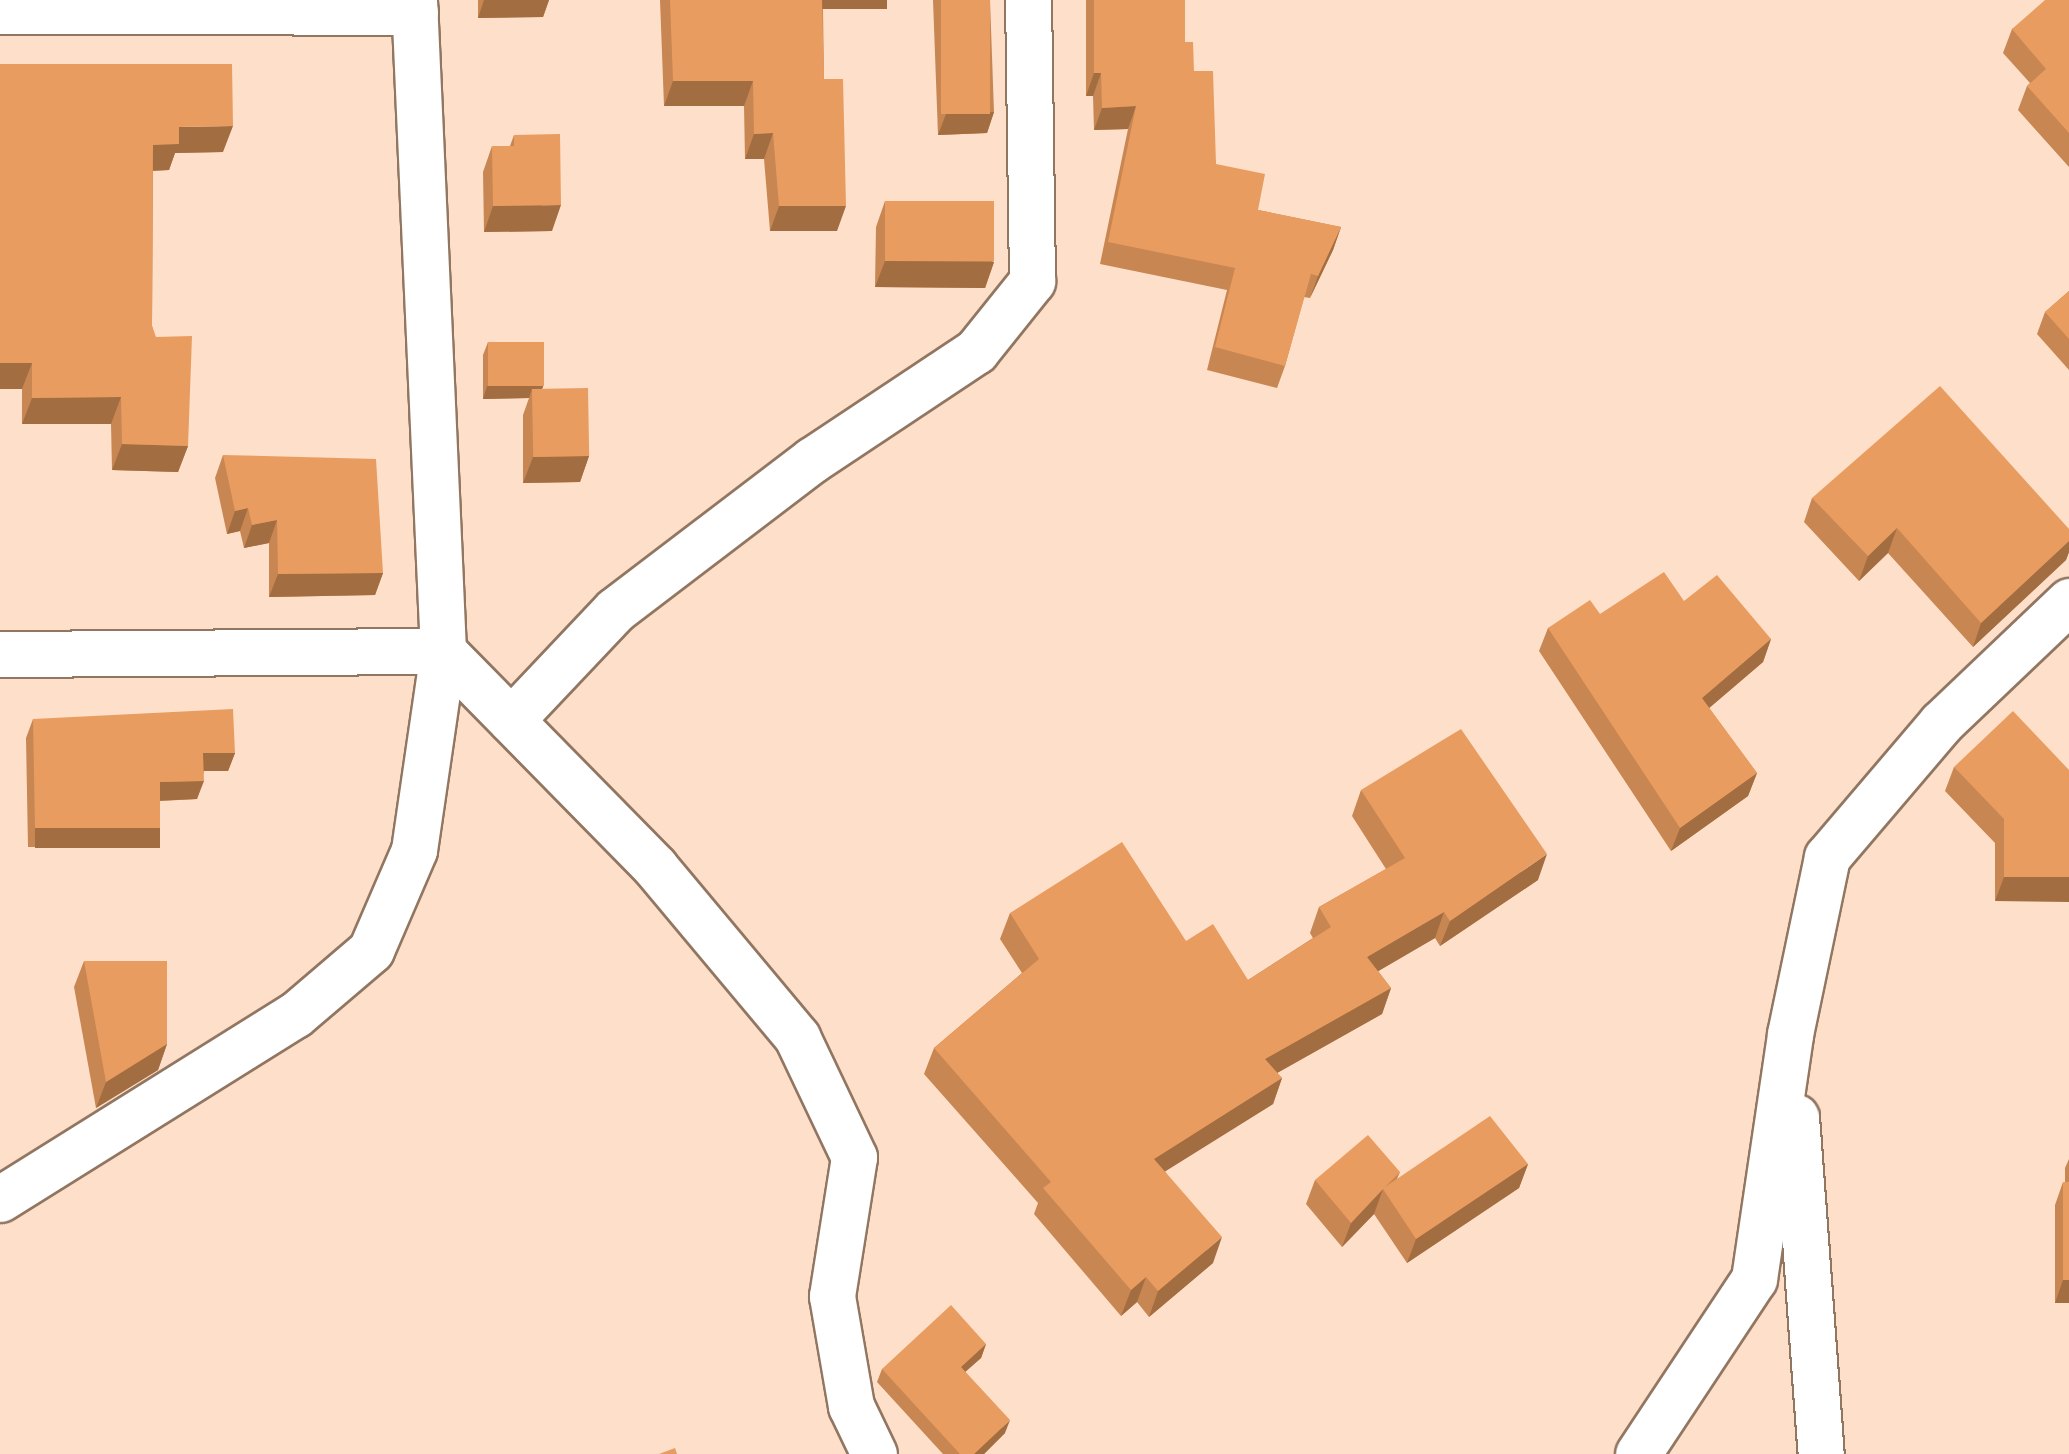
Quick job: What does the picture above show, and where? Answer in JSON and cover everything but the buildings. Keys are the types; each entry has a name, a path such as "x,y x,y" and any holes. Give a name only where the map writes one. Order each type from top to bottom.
{"street":[{"path":"511,720 615,610 812,460 976,351 1032,281 1028,0"},
{"path":"0,11 414,6 443,650 414,850 371,950 295,1014 0,1199"},
{"path":"1638,1454 1754,1279 1790,1034 1827,858 1941,723 2069,601"},
{"path":"0,654 443,650 654,867 798,1036 854,1157 832,1296 850,1406 874,1454"},
{"path":"1790,1034 1820,1454"}]}
